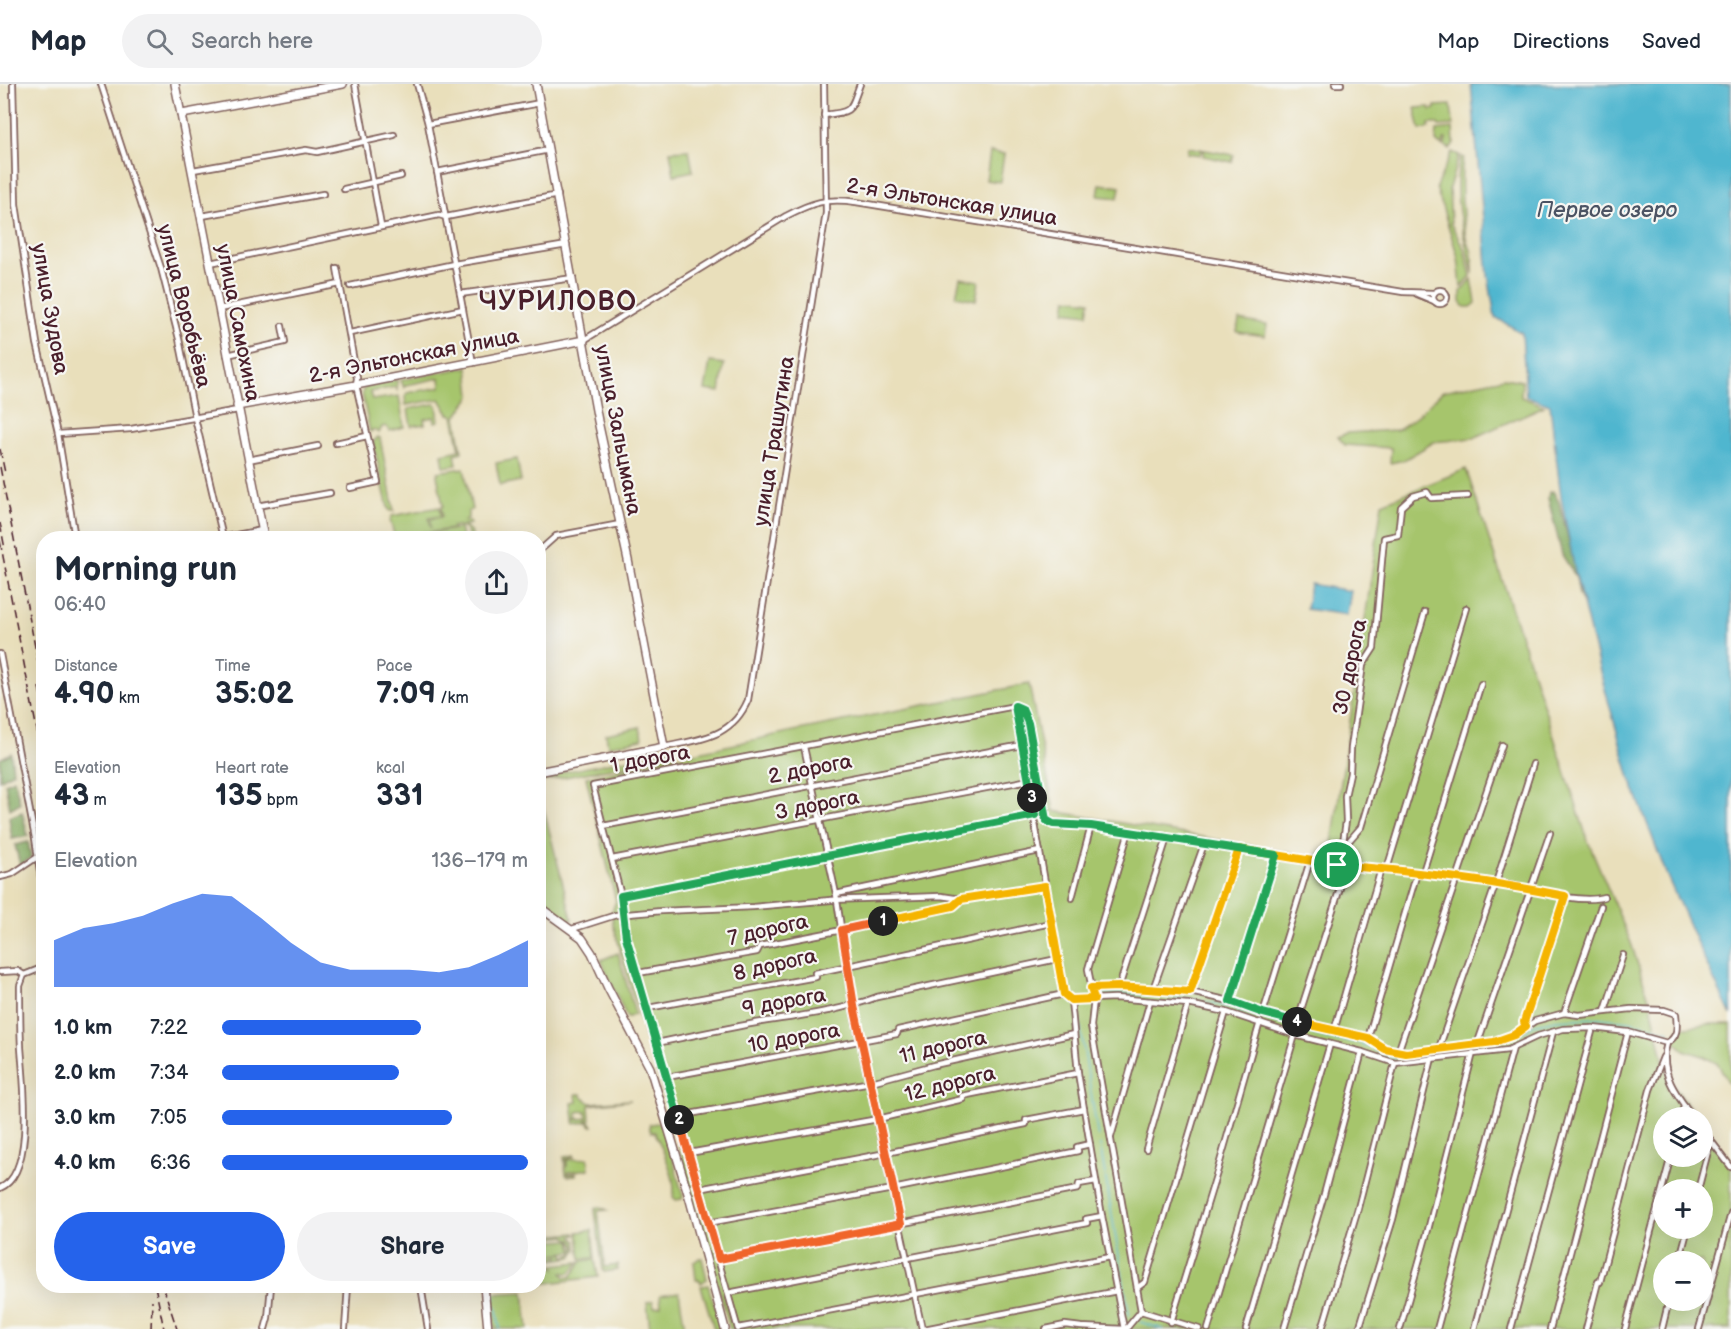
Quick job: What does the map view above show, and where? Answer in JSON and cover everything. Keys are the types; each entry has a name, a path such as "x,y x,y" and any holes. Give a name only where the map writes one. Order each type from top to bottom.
{"street":[{"name":"улица Зудова","path":"13,84 16,204 37,343 58,434 74,531"},
{"name":"улица Воробьёва","path":"101,84 161,268 179,339 220,531"},
{"name":"улица Самохина","path":"175,84 262,530"},
{"path":"182,114 343,84"},
{"path":"355,84 381,226"},
{"path":"417,84 429,124 472,363"},
{"name":"улица Зальцмана","path":"536,84 598,421 664,747"},
{"name":"улица Трашутина","path":"664,747 705,739 718,734 737,719 748,700 821,246 826,200 824,84"},
{"path":"824,115 845,112 851,108 860,84"},
{"path":"429,124 540,104"},
{"path":"193,170 306,150 317,152 394,135"},
{"path":"437,172 549,150"},
{"path":"344,189 401,176"},
{"path":"202,216 323,194"},
{"path":"210,263 381,226 439,215 446,217 558,195"},
{"name":"2-я Эльтонская улица","path":"237,408 584,340 786,216 812,203 826,200 856,202 1415,294"},
{"path":"350,286 454,264 567,244"},
{"path":"337,268 350,333 356,385 378,482 350,488"},
{"path":"460,294 573,278"},
{"path":"219,309 340,284"},
{"path":"1442,291 1446,293 1447,298 1441,304 1415,294 1442,291"},
{"path":"1434,293 1434,301"},
{"path":"350,333 462,309"},
{"path":"227,355 285,342 282,326"},
{"path":"58,434 131,429 237,408"},
{"path":"336,443 367,436"},
{"path":"248,460 318,446"},
{"name":"30 дорога","path":"1342,849 1346,821 1345,796 1350,773 1351,747 1363,665 1374,648 1384,538 1398,536 1401,507 1413,496 1426,492 1431,498 1468,496"},
{"path":"257,506 330,493"},
{"path":"546,545 556,536 620,524"},
{"path":"257,531 262,530"},
{"path":"1334,1030 1466,608"},
{"path":"1337,865 1342,849 1361,827 1425,612"},
{"path":"0,654 36,858 12,874 0,877"},
{"path":"1368,1038 1481,684"},
{"path":"0,687 6,685"},
{"path":"1015,706 1035,815 1057,959 1064,994 1071,1000 1115,998 1188,1004 1226,1012 1295,1035 1395,1063 1508,1050 1563,1029 1593,1028 1628,1032 1667,1043 1673,1040 1678,1029 1676,1014 1664,1010 1605,1011 1578,1015 1564,1013 1535,1020 1514,1035 1494,1042 1406,1053 1385,1049 1368,1038 1297,1022 1230,1001 1190,992 1119,987 1091,988"},
{"path":"1015,706 1022,709 1028,723 1046,820 1053,824 1129,831 1337,865 1420,872 1595,900 1604,897"},
{"name":"1 дорога","path":"738,1328 626,937 621,896 593,786 1015,706"},
{"name":"2 дорога","path":"603,825 1022,745"},
{"path":"1398,1052 1502,745"},
{"path":"546,770 664,747"},
{"path":"804,747 836,894 854,1006 923,1329 1117,1291"},
{"path":"1439,1048 1496,883 1533,764"},
{"name":"3 дорога","path":"612,859 1029,780"},
{"path":"621,896 1035,815"},
{"path":"1072,898 1091,826"},
{"path":"1126,1329 1141,1311 1091,1026 1094,999 1088,969 1129,831"},
{"path":"1478,1045 1550,833"},
{"path":"1119,987 1167,838"},
{"path":"1154,989 1204,844"},
{"path":"1190,992 1239,849"},
{"path":"836,894 1040,851"},
{"path":"1230,1001 1276,855"},
{"path":"1263,1013 1310,861"},
{"path":"1297,1022 1347,866"},
{"name":"7 дорога","path":"638,973 757,951 760,946 953,906 961,899 1045,886"},
{"path":"572,929 624,915 662,911 940,896 961,899"},
{"path":"1526,1026 1524,1022 1565,896"},
{"path":"1564,1013 1601,906"},
{"path":"546,911 582,938 592,953 650,1068 690,1200 725,1329"},
{"name":"8 дорога","path":"648,1008 816,976 815,973 1051,922"},
{"path":"1605,1011 1623,955"},
{"name":"9 дорога","path":"657,1043 854,1006 878,997 1057,959"},
{"path":"0,1188 9,1184 15,1175 22,1149 25,1099 20,986 24,975 36,970"},
{"path":"0,972 18,971 24,975"},
{"name":"10 дорога","path":"667,1077 862,1042 897,1034 898,1030 1064,994"},
{"path":"1071,1000 1078,1073 1096,1181 1126,1329"},
{"path":"1110,1140 1150,1001"},
{"path":"1146,1149 1188,1004"},
{"path":"1137,1288 1145,1282 1226,1012"},
{"path":"1172,1322 1260,1022"},
{"path":"1511,1329 1593,1028"},
{"path":"1474,1329 1553,1032"},
{"path":"1550,1329 1628,1032"},
{"name":"11 дорога","path":"678,1116 871,1082 934,1065 1074,1034"},
{"path":"1208,1329 1295,1035"},
{"path":"1586,1329 1650,1090 1667,1043"},
{"path":"1246,1329 1330,1044"},
{"path":"1437,1329 1513,1047"},
{"path":"1284,1329 1323,1198 1362,1052"},
{"path":"1400,1329 1473,1053"},
{"path":"1663,1056 1670,1084 1684,1105"},
{"path":"1359,1329 1393,1219 1432,1058"},
{"path":"1322,1329 1358,1208 1395,1063"},
{"name":"12 дорога","path":"688,1153 878,1119 963,1100 962,1096 1078,1073"},
{"path":"699,1189 1026,1124 1026,1120 1084,1109"},
{"path":"1713,1143 1731,1167"},
{"path":"708,1223 893,1189 1078,1151 1077,1146 1090,1144"},
{"path":"1625,1329 1668,1167"},
{"path":"719,1259 1078,1189 1079,1184 1096,1181"},
{"path":"1699,1329 1731,1213"},
{"path":"728,1293 1087,1223 1086,1219 1102,1216"},
{"path":"738,1328 1110,1257"},
{"path":"265,1329 270,1293"},
{"path":"345,1329 348,1293"},
{"path":"422,1293 428,1329"},
{"path":"485,1293 488,1329"},
{"path":"1141,1311 1199,1329"},
{"path":"1662,1329 1666,1311"},
{"path":"1046,1329 1065,1325 1081,1328 1126,1329"}],"green space":[{"path":"1451,105 1453,125 1429,124 1429,128 1420,130 1415,108 1430,107 1431,110 1435,109 1435,106"},
{"path":"1453,128 1454,143 1450,149 1445,146 1446,139 1444,139 1443,146 1436,142 1437,130"},
{"path":"1188,147 1234,155 1232,162 1203,156 1204,151 1201,151 1200,155 1187,153"},
{"path":"689,150 693,171 674,175 670,151"},
{"path":"990,152 1004,154 1000,182 986,180"},
{"path":"1452,152 1459,155 1449,188 1451,224 1464,249 1471,276 1461,287 1458,257 1436,187"},
{"path":"1461,156 1464,158 1462,186 1464,224 1467,242 1472,253 1473,274 1462,230 1458,200 1458,170"},
{"path":"1100,184 1120,187 1118,198 1098,196"},
{"path":"960,278 979,281 976,300 956,296"},
{"path":"1472,279 1476,303 1471,307 1465,307 1461,302 1461,291"},
{"path":"1067,298 1090,301 1088,314 1065,311"},
{"path":"1239,320 1267,325 1265,336 1237,332"},
{"path":"710,362 724,364 720,392 705,390"},
{"path":"468,367 471,396 456,417 462,452 455,454 457,465 444,467 442,454 460,450 453,415 449,414 440,399 406,405 405,397 407,393 441,387 440,378 406,385 404,388 401,380"},
{"path":"1504,378 1522,381 1521,397 1544,406 1473,438 1434,442 1404,460 1390,463 1391,448 1345,445 1338,437 1347,433 1397,430 1411,421 1443,391"},
{"path":"397,380 397,390 395,387 370,392 372,400 399,396 404,427 390,431 386,426 382,427 379,433 374,430 370,432 362,393 365,387"},
{"path":"434,404 437,406 439,421 435,422 434,417 424,419 425,424 411,426 408,409"},
{"path":"378,437 394,511 388,508 373,442"},
{"path":"517,459 521,481 500,485 496,463"},
{"path":"464,468 472,510 468,511 468,518 464,521 470,521 470,524 464,525 470,531 459,526 439,531 393,531 390,520 392,516 439,507 441,516 429,518 431,528 430,519 442,517 441,507 443,506 438,472"},
{"path":"1466,469 1588,841 1631,943 1651,1005 1665,1067 1674,1086 1690,1107 1653,1107 1653,1167 1713,1167 1713,1139 1731,1163 1731,1329 730,1329 663,1088 645,1036 613,924 612,911 616,901 586,777 789,732 1029,684 1054,811 1314,857 1330,857 1382,503"},
{"path":"1553,491 1559,502 1587,611 1579,595 1576,577 1562,555 1548,498 1549,492"},
{"path":"460,528 461,531 444,531"},
{"path":"640,727 642,739 608,746 606,734"},
{"path":"672,750 673,756 546,781 546,776"},
{"path":"11,753 13,772 0,780 0,759"},
{"path":"14,779 20,803 10,809 5,783"},
{"path":"22,812 28,836 12,839 9,817"},
{"path":"546,818 572,919 569,922 546,906"},
{"path":"28,842 31,858 20,865 15,845"},
{"path":"618,953 635,1014 627,1018 601,960"},
{"path":"1731,1024 1731,1087 1718,1064 1684,1050 1673,1040 1680,1028"},
{"path":"576,1094 581,1094 591,1103 631,1100 589,1105 590,1121 593,1126 591,1126 587,1120 587,1122 574,1124 574,1120 587,1118 586,1111 577,1112 578,1119 574,1119 572,1103 577,1102"},
{"path":"659,1123 664,1128 682,1199 676,1200 673,1197 673,1182 668,1164 655,1132 651,1132 649,1127 650,1124"},
{"path":"574,1155 566,1159 567,1167 567,1160 588,1158 589,1169 568,1172 568,1174 576,1173 576,1175 568,1176 564,1157"},
{"path":"601,1207 607,1210 598,1211 605,1267 618,1265 617,1270 604,1272 595,1211 596,1208"},
{"path":"592,1230 595,1258 581,1259 578,1232"},
{"path":"575,1233 576,1235 572,1236 576,1241 577,1249 572,1257 546,1261 546,1259 560,1257 546,1258 546,1242 571,1240 573,1251 554,1254 564,1253 565,1257 572,1254 575,1247 572,1240 565,1236 546,1239 546,1236"},
{"path":"702,1258 707,1279 701,1283 700,1280 696,1280 694,1262"},
{"path":"595,1259 598,1277 546,1283 546,1266 550,1266 548,1269 551,1266 555,1268 553,1265 579,1262 570,1273 562,1273 565,1277 571,1277 582,1261"},
{"path":"708,1285 722,1329 714,1329 701,1286"},
{"path":"679,1292 685,1329 650,1329 647,1302 653,1301 654,1307 661,1306 660,1295"},
{"path":"524,1293 528,1329 495,1329 491,1294"}],"water":[{"name":"Первое озеро","path":"1471,84 1731,84 1731,1015 1667,876 1630,778 1574,567 1561,497 1550,405 1526,396 1522,333 1495,317 1488,275"},
{"path":"1310,584 1351,591 1347,615 1306,609"}],"waterway":[{"path":"1096,993 1154,995 1213,1003 1333,1040 1359,1042 1390,1058 1441,1051"},
{"path":"1078,1012 1098,1137"},
{"path":"1514,1038 1533,1025 1557,1020 1599,1018 1628,1021 1669,1031"},
{"path":"1100,1145 1129,1315"},
{"path":"494,1293 495,1299"},
{"path":"496,1306 500,1329"},
{"path":"1140,1322 1163,1329"}],"railway":[{"path":"0,449 5,473"},
{"path":"0,467 36,652"},
{"path":"0,523 5,549"},
{"path":"0,541 36,725"},
{"path":"156,1293 164,1329"},
{"path":"165,1293 177,1329"},
{"path":"151,1329 152,1300"}],"district":[{"name":"ЧУРИЛОВО","path":"558,302"}],"route":[{"path":"1337,865 1310,861 1276,855 1239,849 1190,992 1119,987 1091,988 1094,999 1071,1000 1064,994 1045,886 988,897 961,899 953,906 842,930 854,1006 901,1224 719,1259 626,937 621,896 1035,815 1015,706 1022,709 1028,723 1046,820 1053,824 1091,826 1276,855 1230,1001 1263,1013 1368,1038 1385,1049 1406,1053 1494,1042 1514,1035 1526,1026 1524,1022 1565,896 1423,872 1337,865"}]}
